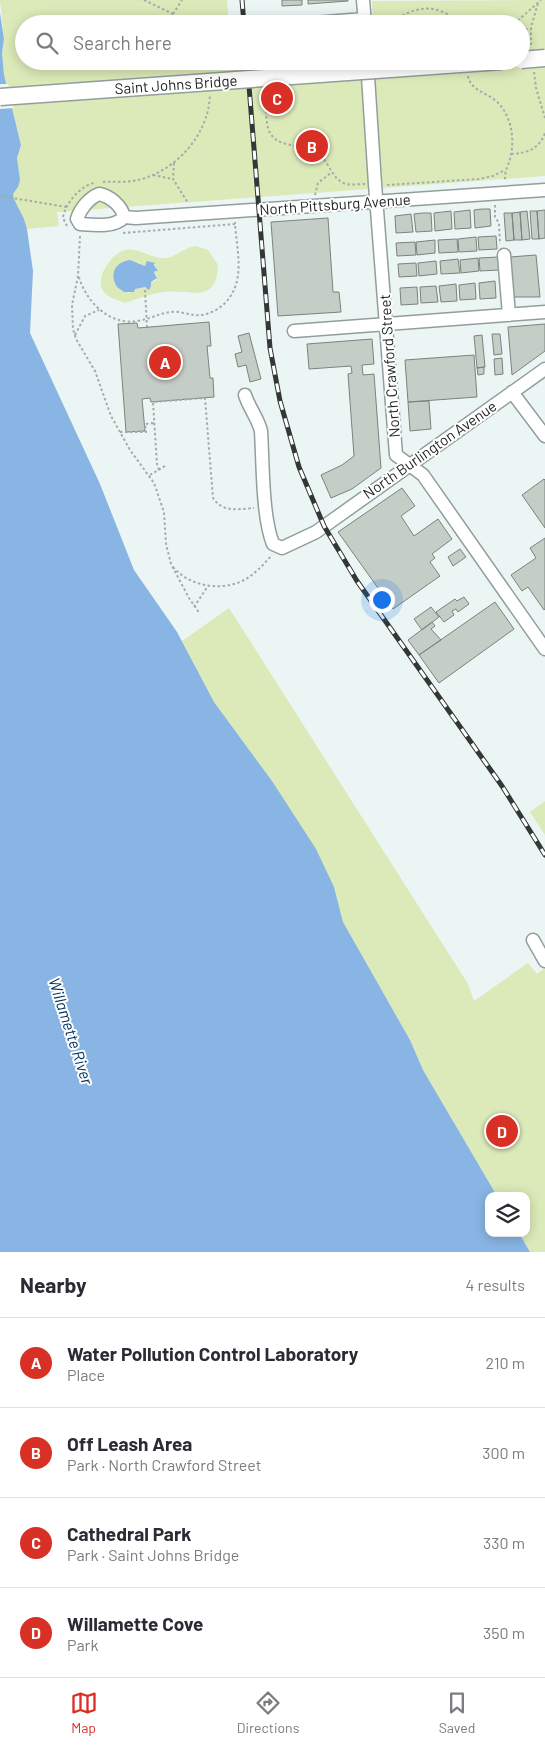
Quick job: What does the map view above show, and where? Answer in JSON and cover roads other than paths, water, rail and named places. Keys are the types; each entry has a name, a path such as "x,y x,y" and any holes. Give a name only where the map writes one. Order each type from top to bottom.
{"main road":[{"path":"530,59 545,58"},
{"name":"Saint Johns Bridge","path":"0,97 376,70"}],"street":[{"path":"363,0 364,15"},
{"name":"North Crawford Street","path":"368,70 396,455 423,475 545,649"},
{"name":"North Pittsburg Avenue","path":"124,217 190,215 235,218 316,206 545,190"},
{"path":"504,256 509,315"},
{"path":"294,331 545,312"},
{"name":"North Burlington Avenue","path":"245,395 259,422 270,537 273,544 279,548 286,547 316,532 545,369"},
{"path":"512,392 545,436"},
{"path":"533,940 545,962"}],"water":[{"name":"Willamette River","path":"0,13 4,39 2,53 4,75 21,145 17,158 20,180 13,194 27,229 33,271 30,333 100,484 134,570 177,632 214,702 272,781 316,849 334,887 343,922 410,1040 423,1070 495,1192 485,1192 485,1237 521,1237 530,1252 0,1252"},
{"path":"130,260 145,266 147,261 155,263 154,265 158,271 154,273 157,278 151,282 149,290 145,287 135,289 134,292 124,292 117,287 114,278 115,269 121,263"}],"railway":[{"path":"242,0 243,15"},
{"path":"248,70 270,348 280,401 299,467 324,526 357,581 502,786 545,855"}],"place":[{"name":"Cathedral Park","path":"277,98"},
{"name":"Off Leash Area","path":"312,146"},
{"name":"Water Pollution Control Laboratory","path":"165,362"},
{"name":"Willamette Cove","path":"502,1131"}]}
